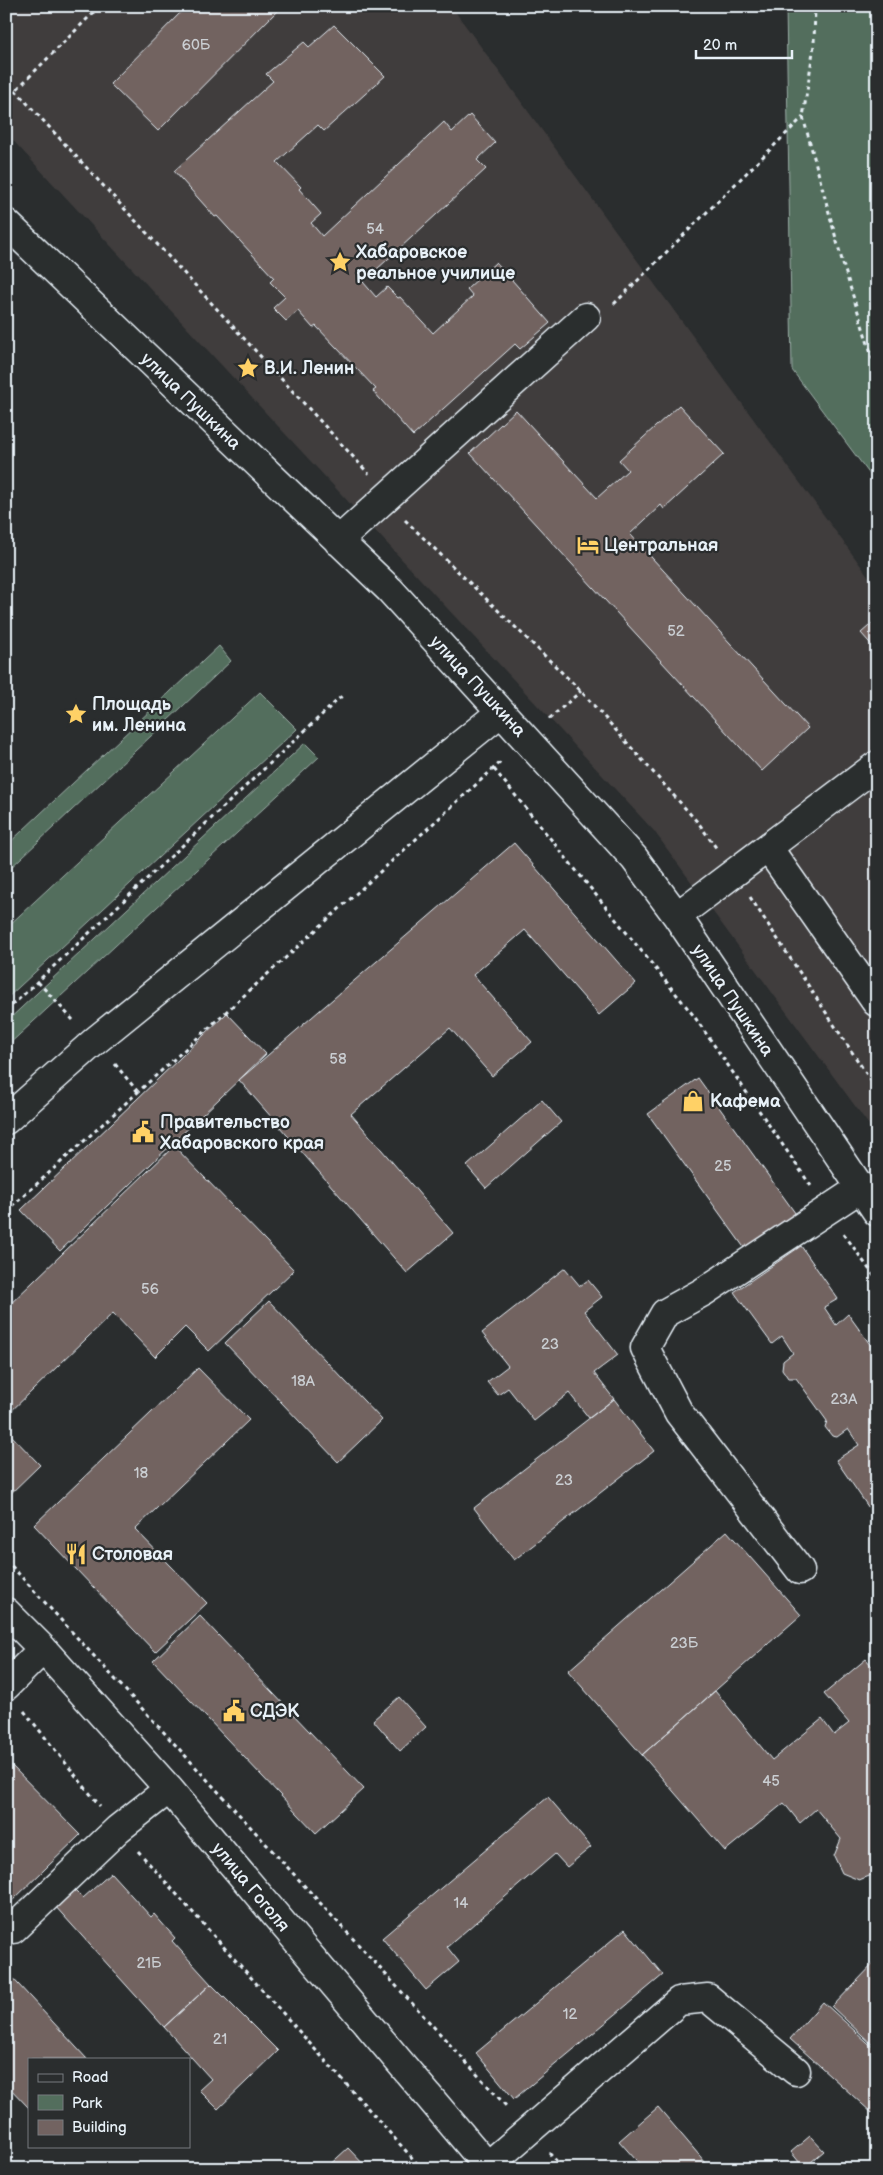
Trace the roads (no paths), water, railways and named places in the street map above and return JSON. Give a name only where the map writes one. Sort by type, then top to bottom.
[{"type":"street","name":"улица Пушкина","points":[[6,223],[390,590],[634,858],[677,916],[859,1189],[877,1212]]},
{"type":"street","points":[[338,541],[586,317]]},
{"type":"street","points":[[6,1120],[95,1041],[501,712]]},
{"type":"street","points":[[677,916],[877,765]]},
{"type":"street","points":[[769,848],[876,1002]]},
{"type":"street","points":[[800,1570],[679,1413],[646,1348],[665,1313],[703,1292],[859,1189]]},
{"type":"street","name":"улица Гоголя","points":[[6,1612],[43,1649],[169,1789],[487,2168]]},
{"type":"street","points":[[12,1696],[43,1649]]},
{"type":"street","points":[[6,1922],[13,1929],[118,1829],[169,1789]]},
{"type":"street","points":[[487,2168],[528,2130],[679,2002],[708,1998],[796,2071]]},
{"type":"place","name":"Хабаровское реальное училище","points":[[340,262]]},
{"type":"place","name":"В.И. Ленин","points":[[248,368]]},
{"type":"place","name":"Центральная","points":[[588,545]]},
{"type":"place","name":"Площадь им. Ленина","points":[[76,714]]},
{"type":"place","name":"Кафема","points":[[693,1101]]},
{"type":"place","name":"Правительство Хабаровского края","points":[[143,1132]]},
{"type":"place","name":"Столовая","points":[[76,1554]]},
{"type":"place","name":"СДЭК","points":[[234,1711]]}]
